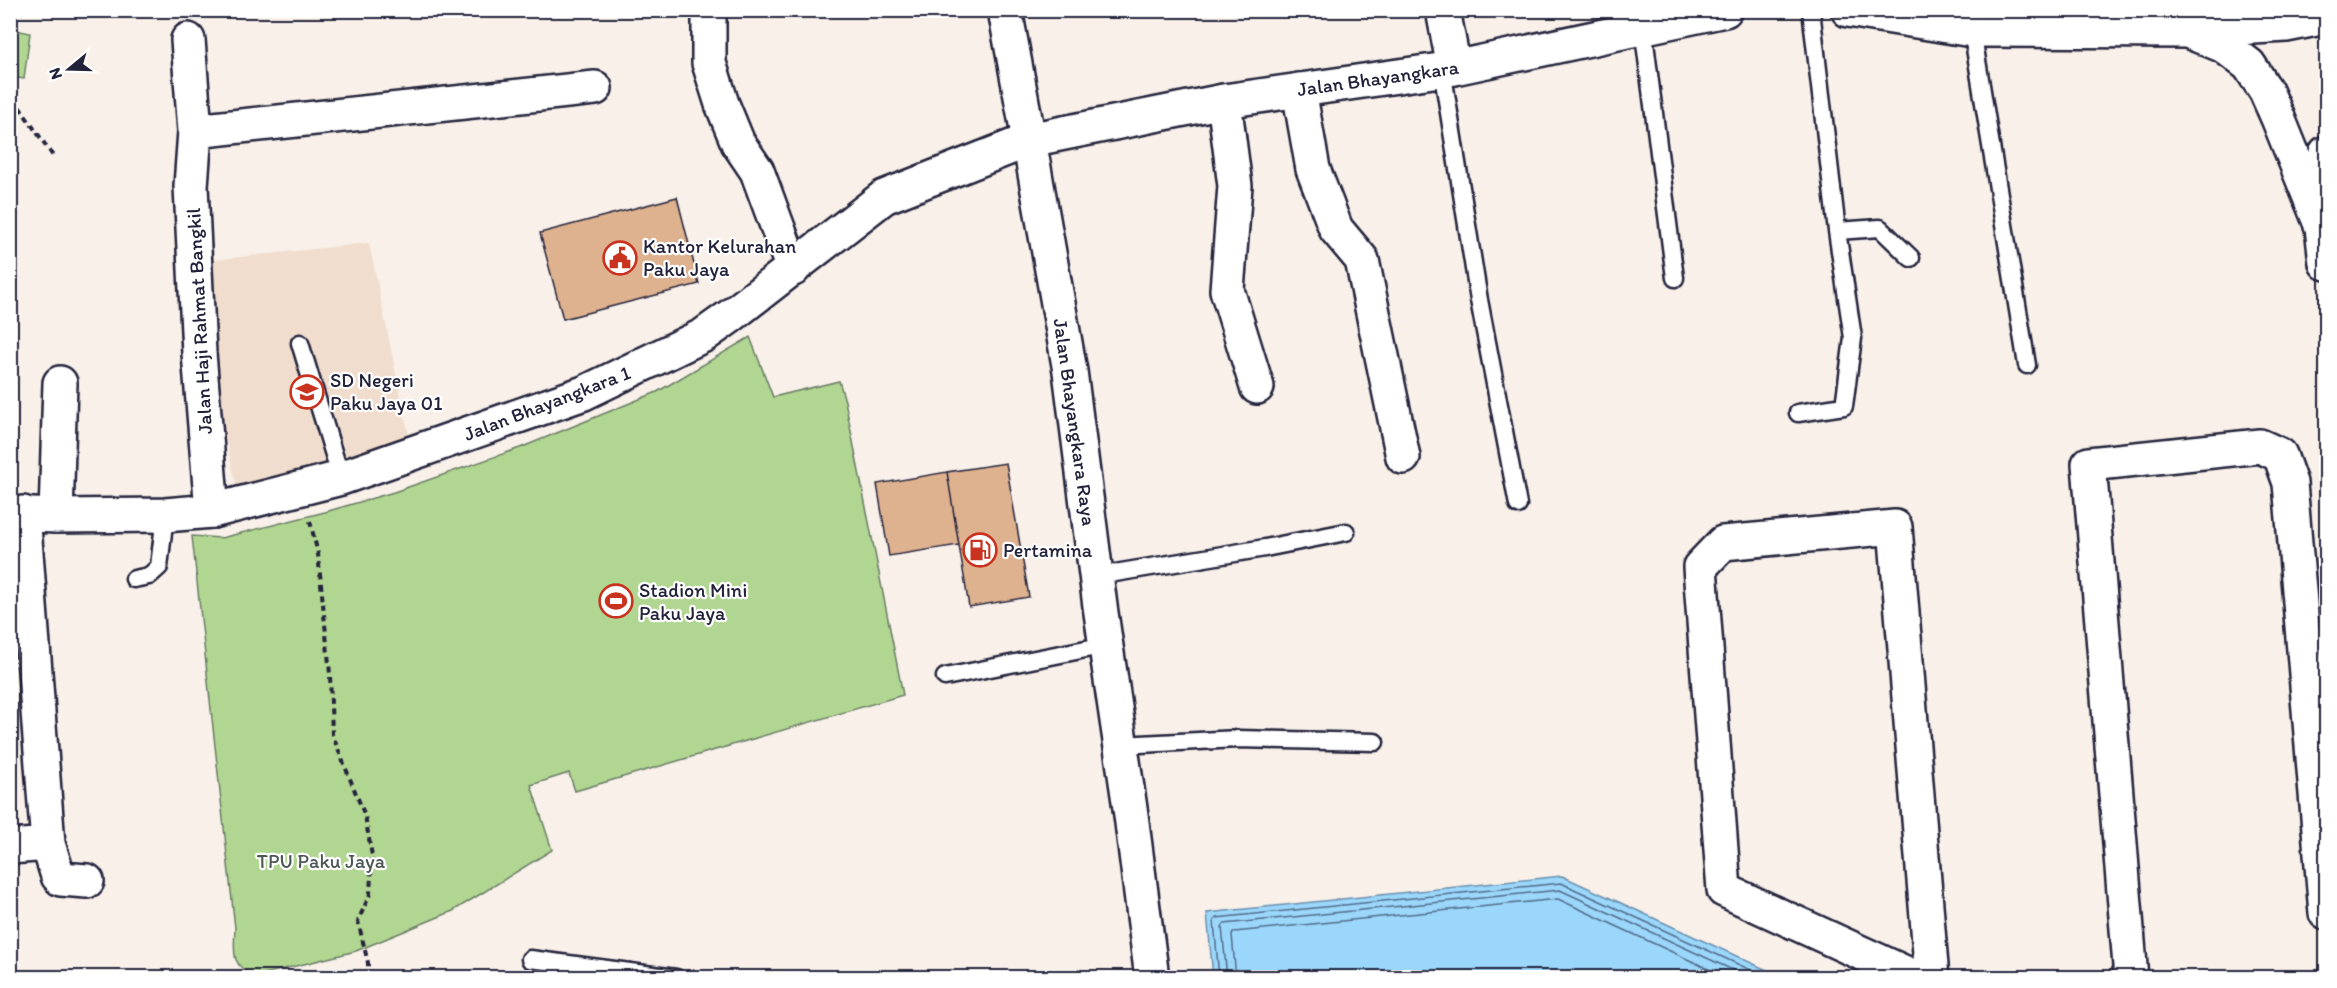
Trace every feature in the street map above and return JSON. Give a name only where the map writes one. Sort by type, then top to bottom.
[{"type":"street","points":[[709,10],[709,63],[722,104],[738,143],[757,171],[793,269]]},
{"type":"street","name":"Jalan Bhayangkara Raya","points":[[1005,10],[1070,371],[1152,978]]},
{"type":"street","points":[[1443,10],[1448,68]]},
{"type":"street","name":"Jalan Bhayangkara","points":[[1029,140],[1224,101],[1448,68],[1725,10]]},
{"type":"street","points":[[1848,10],[1884,13],[1972,30],[2189,31],[2286,25],[2326,17]]},
{"type":"street","points":[[2189,31],[2224,46],[2249,65],[2266,91],[2322,227]]},
{"type":"street","name":"Jalan Haji Rahmat Bangkil","points":[[188,40],[195,131],[191,186],[199,353],[212,511]]},
{"type":"street","points":[[195,131],[595,88]]},
{"type":"street","points":[[1299,90],[1313,169],[1336,229],[1362,260],[1403,457]]},
{"type":"street","points":[[1224,101],[1235,186],[1227,290],[1257,387]]},
{"type":"street","name":"Jalan Bhayangkara 1","points":[[17,514],[165,515],[212,511],[341,478],[591,390],[704,335],[884,197],[1029,140]]},
{"type":"street","points":[[2326,153],[2322,227],[2326,263]]},
{"type":"street","points":[[56,516],[60,383]]},
{"type":"street","points":[[2131,978],[2089,464],[2260,446],[2280,454],[2290,483],[2326,913]]},
{"type":"street","points":[[17,514],[48,844],[61,879],[87,881]]},
{"type":"street","points":[[1916,978],[1724,890],[1700,567],[1723,543],[1895,527],[1932,978]]},
{"type":"street","points":[[10,847],[48,844]]},
{"type":"lane","points":[[1798,412],[1844,406],[1852,338],[1811,10]]},
{"type":"lane","points":[[1642,27],[1675,278]]},
{"type":"lane","points":[[1972,30],[2027,365]]},
{"type":"lane","points":[[1448,68],[1479,300],[1518,505]]},
{"type":"lane","points":[[1837,231],[1880,228],[1911,258]]},
{"type":"lane","points":[[300,343],[341,478]]},
{"type":"lane","points":[[134,579],[149,576],[159,567],[165,515]]},
{"type":"lane","points":[[1096,576],[1265,549],[1346,532]]},
{"type":"lane","points":[[945,677],[1106,645]]},
{"type":"lane","points":[[1120,745],[1238,739],[1375,742]]},
{"type":"lane","points":[[530,959],[676,978]]},
{"type":"path","points":[[10,104],[18,105],[53,156]]},
{"type":"path","points":[[303,488],[318,554],[330,675],[332,734],[364,816],[372,856],[370,894],[358,921],[368,963],[368,978]]},
{"type":"shaded area","name":"SD Negeri Paku Jaya 01","points":[[369,243],[410,441],[237,489],[205,344],[204,261]]},
{"type":"green space","points":[[11,29],[30,33],[24,79],[11,77]]},
{"type":"green space","name":"Stadion Mini Paku Jaya","points":[[750,337],[773,397],[839,381],[845,401],[903,695],[575,791],[569,773],[531,785],[552,850],[453,911],[356,951],[256,976],[242,968],[235,958],[234,951],[235,928],[192,536],[221,538],[325,512],[394,492],[520,448],[657,392]]},
{"type":"water","points":[[1562,876],[1782,977],[1213,977],[1207,913]]},
{"type":"building","name":"Kantor Kelurahan Paku Jaya","points":[[677,197],[699,284],[563,319],[540,233]]},
{"type":"building","points":[[1006,463],[1029,597],[969,607],[947,472]]},
{"type":"building","points":[[947,472],[959,545],[889,556],[877,484]]},
{"type":"place","name":"Kantor Kelurahan Paku Jaya","points":[[620,258]]},
{"type":"place","name":"SD Negeri Paku Jaya 01","points":[[307,392]]},
{"type":"place","name":"Pertamina","points":[[980,550]]},
{"type":"place","name":"Stadion Mini Paku Jaya","points":[[616,601]]},
{"type":"park label","name":"TPU Paku Jaya","points":[[321,861]]}]
